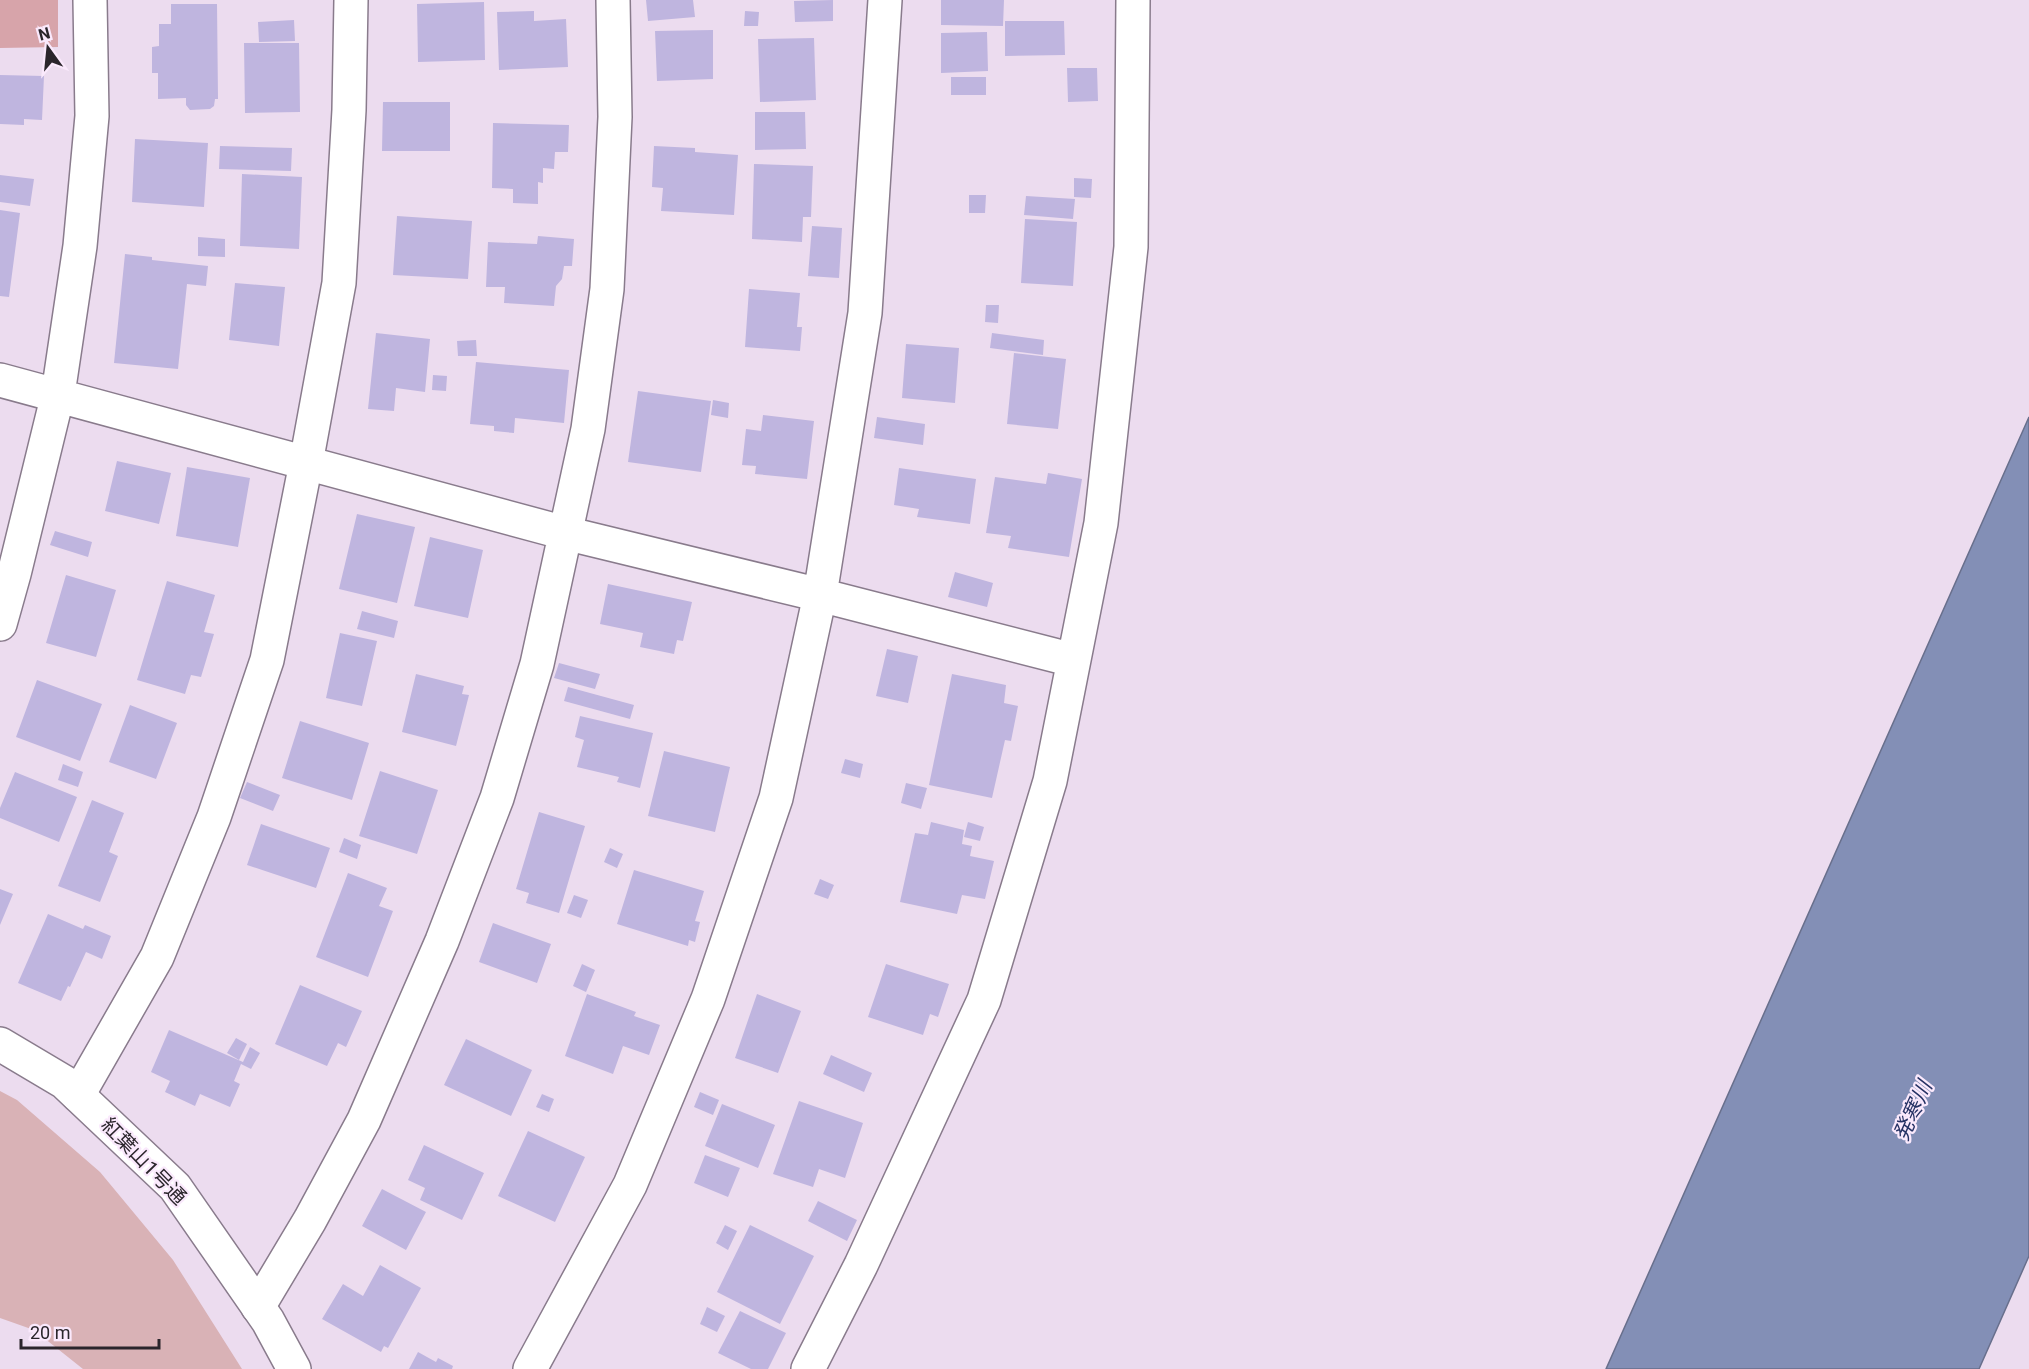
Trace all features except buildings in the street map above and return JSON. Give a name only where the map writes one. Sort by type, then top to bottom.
[{"type":"street","points":[[0,624],[58,394],[80,246],[92,116],[90,0]]},
{"type":"street","points":[[78,1095],[157,957],[214,817],[267,660],[339,282],[349,110],[351,0]]},
{"type":"street","points":[[258,1306],[310,1220],[364,1120],[442,941],[501,787],[537,664],[588,429],[607,289],[615,117],[613,0]]},
{"type":"street","points":[[530,1369],[630,1185],[708,999],[776,798],[820,595],[865,314],[885,0]]},
{"type":"street","points":[[808,1369],[861,1265],[984,1000],[1050,782],[1101,523],[1131,247],[1133,0]]},
{"type":"street","points":[[0,380],[565,533],[1073,660]]},
{"type":"street","name":"紅葉山1号通","points":[[0,1044],[64,1082],[175,1187],[258,1306],[294,1369]]},
{"type":"shaded area","points":[[0,0],[58,0],[58,47],[0,48]]},
{"type":"shaded area","points":[[0,1091],[17,1100],[100,1172],[173,1260],[242,1369],[83,1369],[34,1330],[0,1318]]},
{"type":"water","name":"発寒川","points":[[2029,417],[2029,1256],[1979,1369],[1606,1369]]}]
